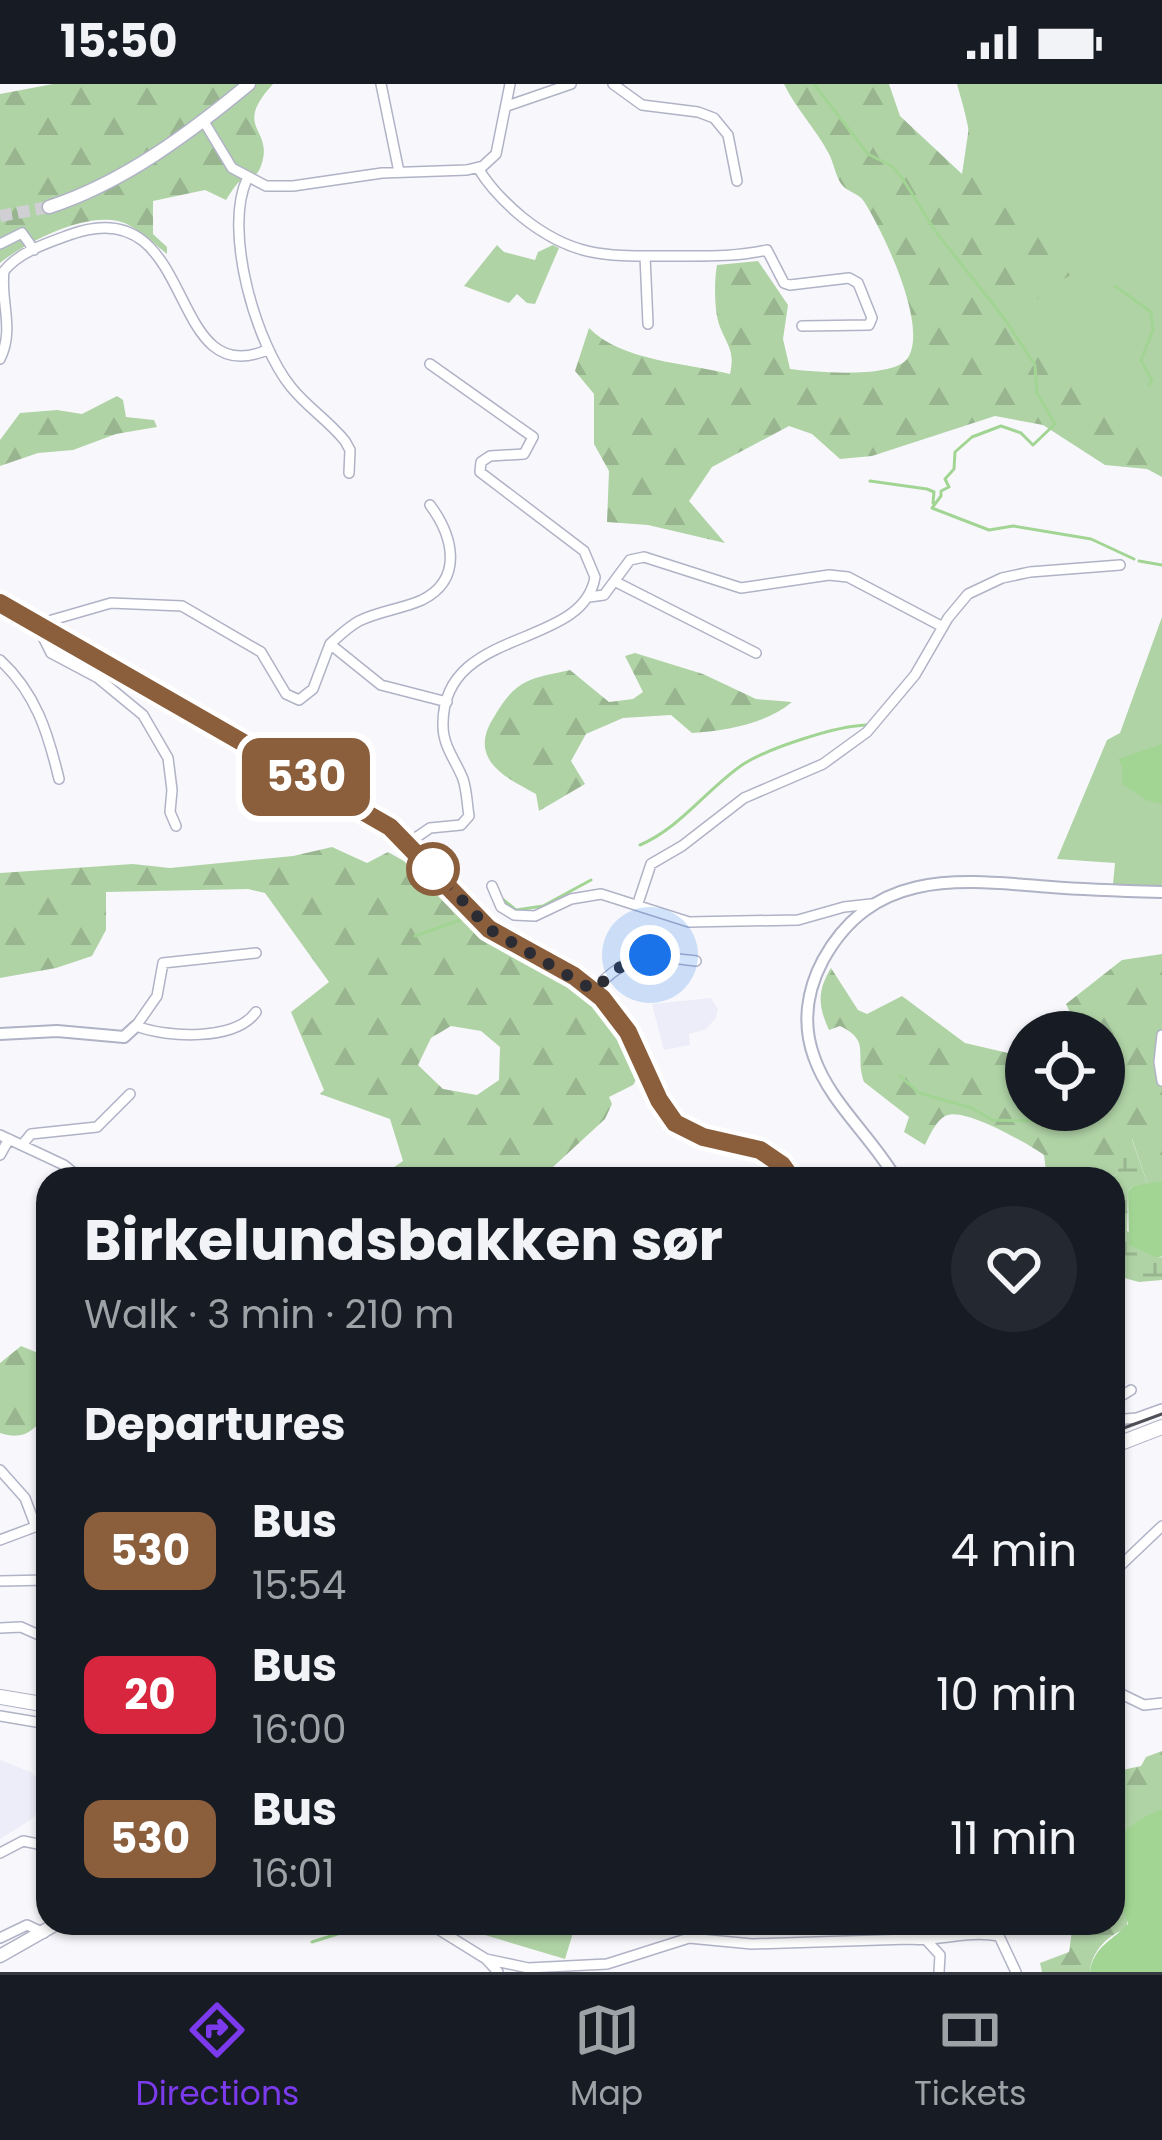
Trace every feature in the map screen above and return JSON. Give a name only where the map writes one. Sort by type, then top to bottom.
[{"type":"main road","points":[[50,207],[119,176],[249,84]]},
{"type":"main road","points":[[0,604],[362,808],[408,843],[489,929],[593,990],[628,1032],[659,1100],[675,1123],[703,1137],[760,1150],[783,1167]]},
{"type":"main road","points":[[1125,1441],[1162,1427]]},
{"type":"main road","points":[[0,1697],[36,1703]]},
{"type":"main road","points":[[0,1956],[40,1935]]},
{"type":"street","points":[[381,84],[399,172]]},
{"type":"street","points":[[202,120],[232,168],[247,179],[282,187],[399,172],[478,168],[496,154],[510,84]]},
{"type":"street","points":[[507,106],[571,84]]},
{"type":"street","points":[[613,84],[642,105],[714,118],[728,135],[736,181]]},
{"type":"street","points":[[478,168],[493,191],[552,240],[591,254],[730,257],[767,250],[784,283],[849,278],[858,283],[872,317],[869,326],[802,326]]},
{"type":"street","points":[[247,179],[238,227],[267,350],[289,386],[345,441],[350,450],[349,473]]},
{"type":"street","points":[[0,359],[7,332],[1,278],[10,264],[98,226],[129,232],[160,259],[214,350],[236,358],[267,350]]},
{"type":"street","points":[[0,244],[22,233],[34,250]]},
{"type":"street","points":[[646,256],[648,324]]},
{"type":"street","points":[[430,364],[533,437],[524,454],[490,456],[481,462],[480,472],[584,550],[595,569],[589,597]]},
{"type":"street","points":[[176,826],[170,812],[168,758],[142,715],[98,678],[51,653],[44,643],[45,632],[56,618],[98,605],[182,606],[261,652],[286,694],[299,700],[313,689],[330,644],[356,623],[428,596],[447,577],[452,551],[430,505]]},
{"type":"street","points":[[408,843],[430,828],[461,825],[469,817],[465,786],[442,730],[447,702],[471,664],[558,621],[589,597],[604,595],[630,560],[644,557],[741,587],[838,575],[860,581],[943,627]]},
{"type":"street","points":[[638,903],[651,864],[744,798],[823,764],[867,731],[915,675],[968,594],[1002,578],[1066,567],[1120,565]]},
{"type":"street","points":[[616,582],[756,653]]},
{"type":"street","points":[[330,644],[381,685],[447,702]]},
{"type":"street","points":[[0,660],[32,698],[49,736],[59,779]]},
{"type":"street","points":[[887,1167],[822,1075],[808,1030],[809,993],[822,962],[844,930],[872,904],[900,890],[955,881],[1162,892]]},
{"type":"street","points":[[492,886],[501,907],[518,916],[541,914],[590,894],[638,903],[689,922],[798,920],[872,904]]},
{"type":"street","points":[[0,1034],[57,1031],[124,1037],[157,996],[164,963],[256,953]]},
{"type":"street","points":[[593,990],[636,957],[696,961]]},
{"type":"street","points":[[136,1026],[157,1033],[215,1032],[249,1021],[256,1012]]},
{"type":"street","points":[[1162,1035],[1162,1081]]},
{"type":"street","points":[[22,1145],[31,1134],[97,1127],[130,1094]]},
{"type":"street","points":[[0,1155],[5,1137],[66,1167]]},
{"type":"street","points":[[1125,1394],[1131,1390]]},
{"type":"street","points":[[1125,1419],[1162,1409]]},
{"type":"street","points":[[0,1470],[26,1498],[36,1527],[0,1540]]},
{"type":"street","points":[[1125,1561],[1162,1526]]},
{"type":"street","points":[[0,1581],[36,1580]]},
{"type":"street","points":[[0,1628],[21,1627],[36,1634]]},
{"type":"street","points":[[1125,1696],[1144,1705],[1162,1703]]},
{"type":"street","points":[[0,1716],[36,1722]]},
{"type":"street","points":[[0,1852],[23,1841],[36,1844]]},
{"type":"street","points":[[0,1938],[27,1924],[36,1929]]},
{"type":"street","points":[[448,1935],[487,1959],[498,1972]]},
{"type":"street","points":[[487,1959],[528,1968],[607,1964],[689,1938],[752,1944],[928,1942],[951,1935]]},
{"type":"street","points":[[985,1935],[999,1936],[1016,1972]]},
{"type":"street","points":[[928,1942],[940,1954],[939,1972]]},
{"type":"shaded area","points":[[1162,744],[1162,804],[1122,784],[1118,759]]},
{"type":"shaded area","points":[[711,998],[718,1009],[716,1018],[706,1029],[689,1034],[690,1045],[664,1050],[652,1004]]},
{"type":"shaded area","points":[[1162,1181],[1162,1256],[1158,1258],[1129,1245],[1128,1191]]},
{"type":"shaded area","points":[[0,1760],[36,1777],[36,1813],[0,1839]]},
{"type":"shaded area","points":[[1162,1809],[1162,1972],[1090,1972],[1100,1949],[1116,1935],[1125,1935],[1125,1832]]},
{"type":"green space","points":[[53,84],[273,84],[255,111],[263,143],[261,166],[238,183],[226,200],[205,190],[153,201],[153,234],[167,247],[167,254],[131,226],[104,220],[56,231],[0,263],[0,94]]},
{"type":"green space","points":[[784,84],[889,84],[900,116],[962,174],[969,127],[957,84],[1162,84],[1162,477],[1147,469],[1105,465],[1043,425],[995,416],[872,456],[840,459],[812,434],[789,426],[712,467],[689,501],[725,543],[648,525],[607,522],[609,471],[594,444],[594,394],[575,371],[589,328],[636,354],[730,374],[731,354],[717,313],[717,265],[758,261],[788,305],[783,339],[790,369],[885,369],[907,359],[913,345],[909,304],[882,235],[865,203],[841,184],[824,145]]},
{"type":"green space","points":[[959,84],[1162,84],[1162,450],[1080,397],[1019,312],[1070,275],[972,146]]},
{"type":"green space","points":[[497,245],[504,252],[535,260],[538,252],[553,245],[559,248],[535,304],[517,294],[509,303],[464,286]]},
{"type":"green space","points":[[117,396],[123,400],[126,417],[154,420],[157,427],[0,466],[0,440],[20,413],[82,414]]},
{"type":"green space","points":[[1162,617],[1162,887],[1113,884],[1115,863],[1057,859],[1107,740],[1120,733]]},
{"type":"green space","points":[[635,653],[703,674],[756,699],[792,702],[758,721],[705,732],[692,733],[671,715],[623,718],[586,734],[571,761],[585,784],[539,811],[536,794],[507,777],[489,759],[485,743],[492,721],[509,695],[525,683],[570,670],[609,702],[633,699],[643,692],[625,656]]},
{"type":"green space","points":[[332,847],[367,863],[388,852],[427,874],[477,933],[585,992],[619,1031],[638,1077],[633,1085],[609,1097],[612,1104],[605,1119],[553,1167],[394,1167],[403,1161],[390,1119],[320,1094],[324,1090],[291,1012],[329,982],[265,893],[248,889],[106,892],[106,930],[92,956],[0,978],[0,873],[133,864],[170,868],[293,856]],"holes":[[[451,1026],[481,1031],[500,1047],[499,1080],[477,1095],[443,1089],[418,1065],[431,1038]]]},
{"type":"green space","points":[[1162,954],[1162,1181],[1148,1185],[1132,1139],[1120,1167],[1046,1167],[1044,1155],[997,1128],[948,1115],[934,1127],[925,1145],[904,1132],[909,1117],[864,1082],[859,1043],[840,1026],[829,1030],[821,991],[831,968],[858,1010],[867,1014],[902,996],[965,1043],[1005,1052],[1005,1131],[1125,1131],[1125,1011],[1069,1011],[1066,1004],[1122,960]]},
{"type":"green space","points":[[1131,1137],[1148,1185],[1128,1191],[1127,1231],[1162,1257],[1162,1280],[1125,1278],[1125,1167],[1119,1167]]},
{"type":"green space","points":[[21,1346],[36,1352],[36,1426],[27,1433],[0,1433],[0,1363]]},
{"type":"green space","points":[[1162,1751],[1162,1809],[1125,1834],[1125,1769],[1141,1766],[1146,1757]]},
{"type":"green space","points":[[485,1935],[572,1935],[565,1959]]},
{"type":"green space","points":[[1071,1935],[1113,1935],[1102,1945],[1090,1972],[1042,1972],[1040,1963],[1069,1952]]},
{"type":"waterway","points":[[814,84],[868,154],[892,166],[902,178],[936,232],[1004,318],[1035,365],[1037,393],[1055,424],[1033,445],[1021,433],[1001,426],[972,437],[955,452],[954,469],[945,479],[949,487],[941,491],[932,508],[989,530],[1013,526],[1091,539],[1134,559]]},
{"type":"waterway","points":[[1115,286],[1151,312],[1153,330],[1141,360],[1152,381],[1149,385]]},
{"type":"waterway","points":[[870,481],[927,489],[934,492],[933,503]]},
{"type":"waterway","points":[[1139,561],[1162,565]]},
{"type":"waterway","points":[[640,845],[668,829],[754,758],[820,734],[866,725]]},
{"type":"waterway","points":[[500,897],[516,910],[543,906],[591,880]]},
{"type":"waterway","points":[[415,936],[466,918]]},
{"type":"waterway","points":[[900,1076],[919,1093],[972,1108],[992,1120],[1005,1120]]},
{"type":"waterway","points":[[312,1942],[334,1935]]},
{"type":"tunnel","points":[[0,216],[49,207]]},
{"type":"tram line","points":[[1125,1428],[1162,1414]]},
{"type":"bus line","name":"530","points":[[0,603],[390,827],[489,929],[574,976],[602,998],[628,1032],[659,1100],[675,1123],[703,1137],[760,1150],[783,1167]]},
{"type":"route","points":[[433,869],[489,929],[593,990],[630,959],[650,955]]}]
